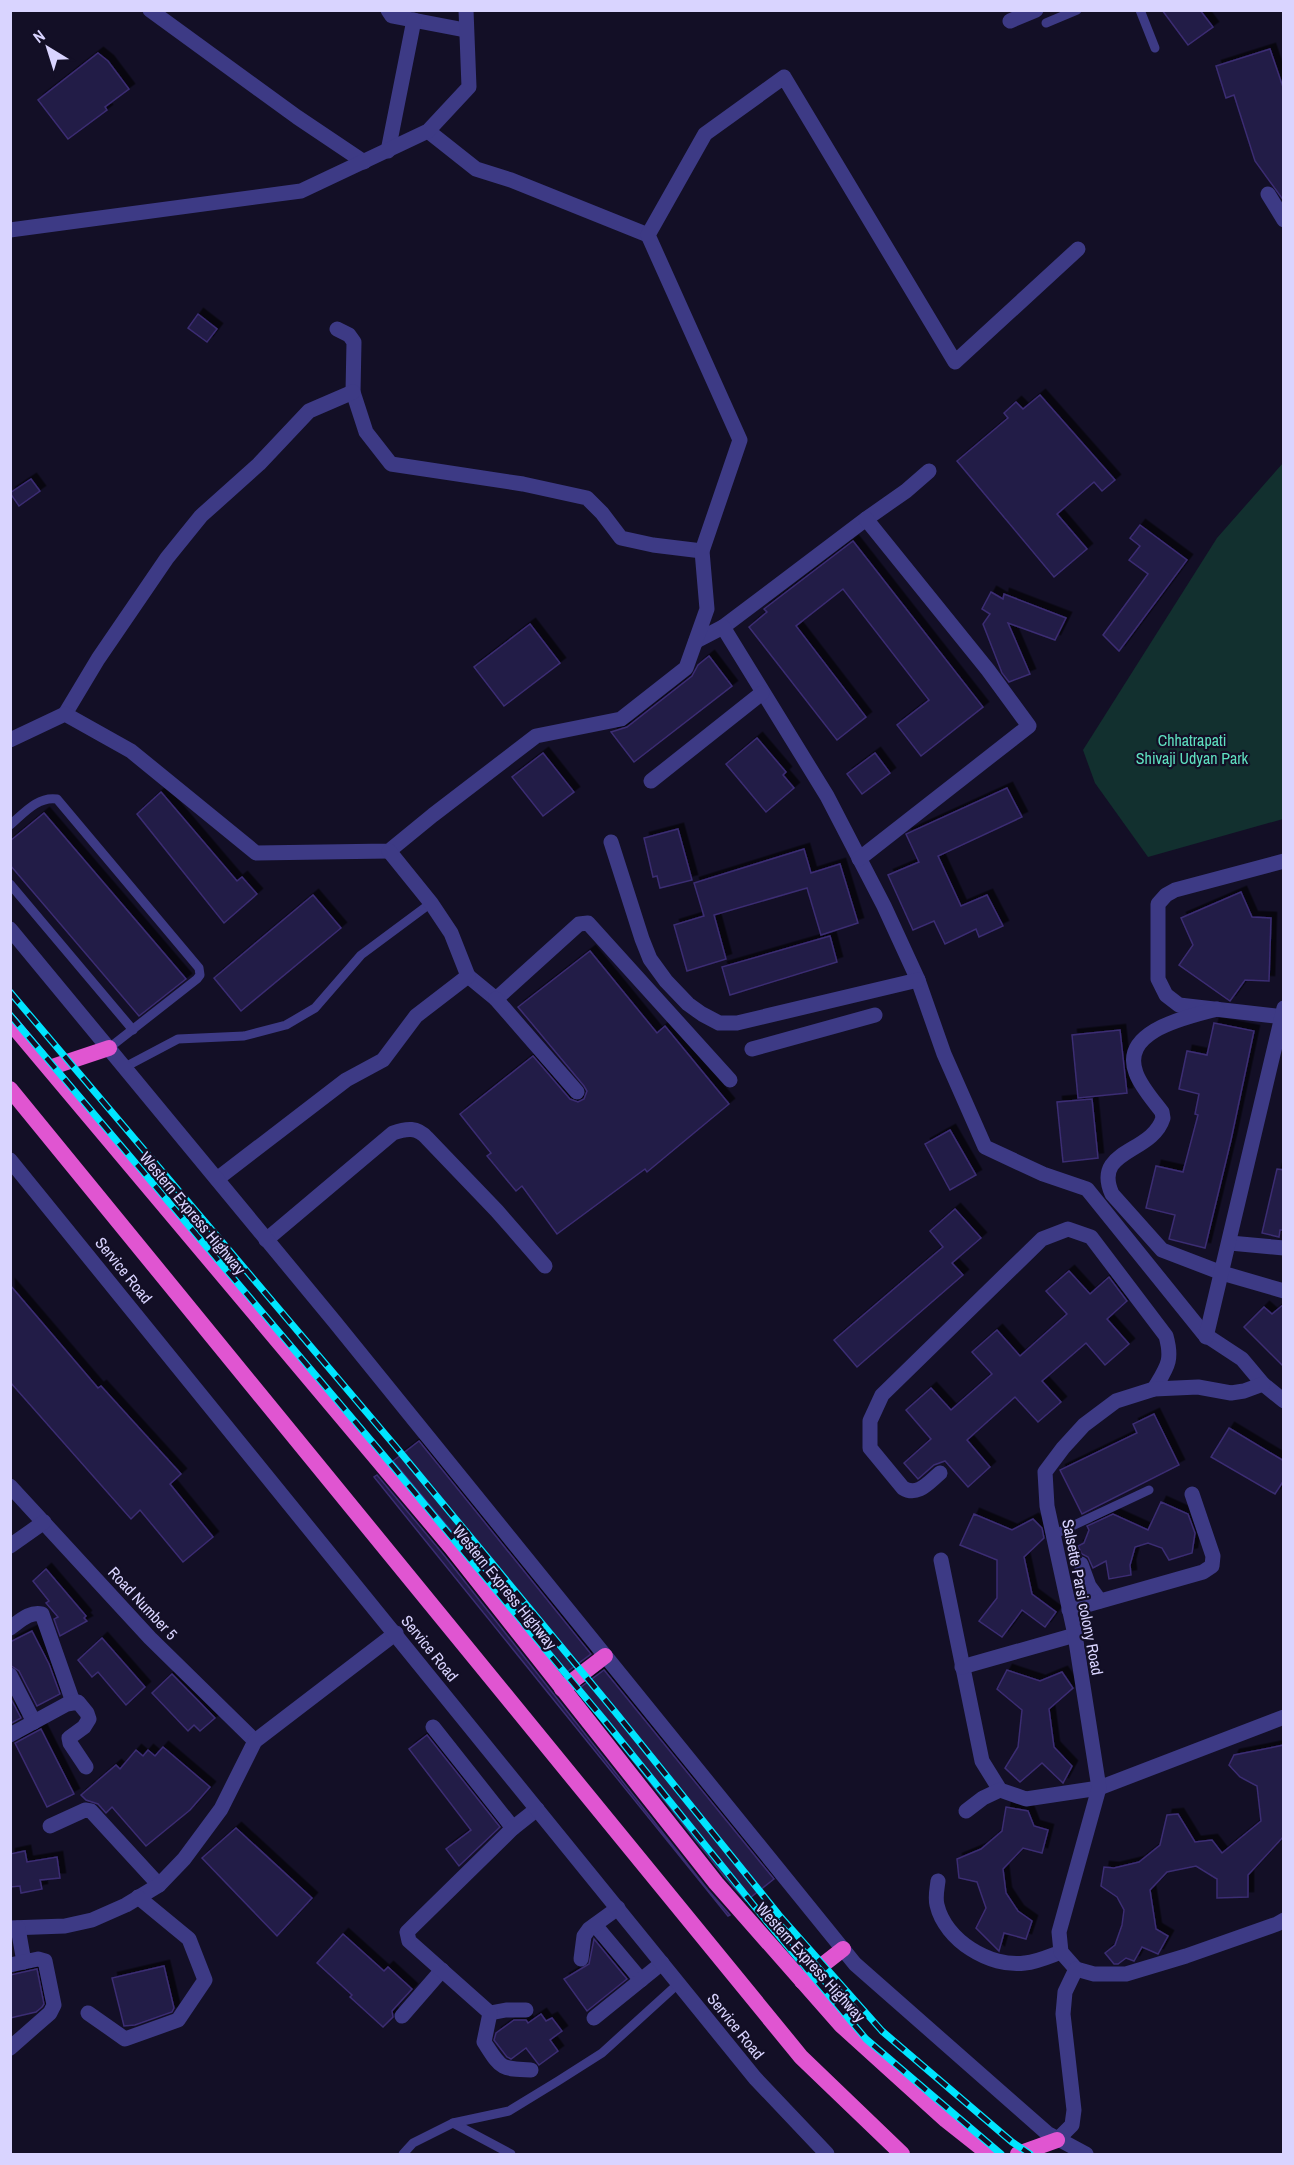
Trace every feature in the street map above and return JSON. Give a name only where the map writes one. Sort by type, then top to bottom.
[{"type":"highway","name":"Western Express Highway","points":[[10,1022],[451,1547],[716,1882],[841,2025],[946,2120],[989,2154]]},
{"type":"highway","points":[[49,1068],[109,1048]]},
{"type":"highway","points":[[10,1089],[801,2057],[902,2154]]},
{"type":"highway","points":[[562,1689],[605,1656]]},
{"type":"highway","points":[[802,1981],[843,1949]]},
{"type":"highway","points":[[1018,2154],[1057,2140]]},
{"type":"street","points":[[150,10],[297,117],[364,162]]},
{"type":"street","points":[[388,10],[392,16],[465,30]]},
{"type":"street","points":[[10,230],[301,191],[388,151],[428,131],[469,87],[466,10]]},
{"type":"street","points":[[1010,21],[1036,10]]},
{"type":"street","points":[[388,151],[414,20]]},
{"type":"street","points":[[648,235],[705,135],[784,77],[955,362],[1078,249]]},
{"type":"street","points":[[65,714],[131,751],[256,853],[389,851],[433,814],[536,736],[621,719],[686,668],[707,609],[702,551],[740,440],[648,235],[511,180],[476,169],[428,131]]},
{"type":"street","points":[[1269,195],[1284,220]]},
{"type":"street","points":[[337,329],[349,335],[354,342],[352,392],[366,432],[391,464],[523,484],[587,498],[621,538],[653,545],[702,551]]},
{"type":"street","points":[[10,740],[65,714],[98,659],[167,558],[201,516],[259,464],[309,411],[352,392]]},
{"type":"street","points":[[696,640],[723,627],[906,491],[929,471]]},
{"type":"street","points":[[859,859],[1029,726],[988,670],[866,519]]},
{"type":"street","points":[[723,627],[794,741],[859,859],[918,980],[944,1054],[985,1147],[1043,1174],[1087,1189],[1206,1336],[1242,1359],[1263,1384],[1284,1401]]},
{"type":"street","points":[[651,781],[762,693]]},
{"type":"street","points":[[611,842],[650,958],[666,981],[688,1004],[719,1023],[737,1023],[918,980]]},
{"type":"street","points":[[389,851],[431,903],[451,933],[468,976],[496,999],[577,1092]]},
{"type":"street","points":[[1206,1336],[1282,1019],[1179,1005],[1166,996],[1158,979],[1158,904],[1166,895],[1175,890],[1284,861]]},
{"type":"street","points":[[496,999],[579,924],[588,923],[730,1080]]},
{"type":"street","points":[[10,929],[217,1179],[855,1964],[972,2069],[1057,2140],[1086,2154]]},
{"type":"street","points":[[217,1179],[346,1080],[383,1060],[416,1016],[468,976]]},
{"type":"street","points":[[804,1007],[811,1032]]},
{"type":"street","points":[[1217,1009],[1154,1030],[1143,1038],[1137,1047],[1133,1058],[1136,1074],[1162,1112],[1163,1118],[1153,1136],[1120,1156],[1112,1164],[1107,1178],[1112,1194],[1162,1250],[1222,1273],[1284,1291]]},
{"type":"street","points":[[752,1049],[875,1014]]},
{"type":"street","points":[[266,1240],[393,1133],[413,1129],[422,1132],[497,1211],[545,1266]]},
{"type":"street","name":"Service Road","points":[[10,1160],[755,2078],[827,2154]]},
{"type":"street","points":[[940,1473],[918,1491],[909,1492],[903,1488],[870,1448],[870,1421],[882,1395],[1042,1239],[1068,1229],[1091,1237],[1166,1336],[1171,1353],[1166,1369],[1154,1389]]},
{"type":"street","points":[[1230,1243],[1284,1248]]},
{"type":"street","name":"Salsette Parsi colony Road","points":[[1061,1952],[1059,1932],[1099,1788],[1075,1635],[1047,1506],[1046,1472],[1063,1448],[1084,1425],[1116,1401],[1154,1389],[1197,1387],[1231,1393],[1263,1384]]},
{"type":"street","name":"Road Number 5","points":[[10,1486],[150,1638],[255,1741]]},
{"type":"street","points":[[1069,1610],[1203,1572],[1212,1566],[1213,1556],[1192,1494]]},
{"type":"street","points":[[10,1546],[44,1522]]},
{"type":"street","points":[[941,1560],[982,1761],[1000,1790],[1026,1799],[1099,1788],[1284,1718]]},
{"type":"street","points":[[1081,1564],[1089,1586],[1100,1601]]},
{"type":"street","points":[[10,1628],[36,1612],[42,1614],[72,1702]]},
{"type":"street","points":[[10,2048],[50,2013],[54,2004],[46,1963],[42,1959],[17,1963],[14,1928],[65,1926],[92,1920],[159,1885],[184,1859],[221,1809],[255,1741],[396,1633]]},
{"type":"street","points":[[962,1667],[1075,1635]]},
{"type":"street","points":[[10,1675],[34,1722]]},
{"type":"street","points":[[10,1735],[72,1702],[78,1702],[83,1706],[89,1719],[84,1727],[69,1738],[86,1767]]},
{"type":"street","points":[[433,1727],[513,1828]]},
{"type":"street","points":[[966,1811],[983,1797],[1000,1790]]},
{"type":"street","points":[[490,2013],[410,1941],[407,1932],[513,1828],[537,1809]]},
{"type":"street","points":[[50,1826],[85,1810],[91,1811],[159,1885]]},
{"type":"street","points":[[938,1881],[936,1898],[940,1913],[952,1932],[976,1953],[1007,1963],[1026,1964],[1061,1952],[1076,1969],[1094,1974],[1125,1974],[1186,1956],[1284,1920]]},
{"type":"street","points":[[88,2013],[125,2039],[178,2020],[206,1980],[189,1939],[138,1897]]},
{"type":"street","points":[[581,1959],[584,1936],[618,1908]]},
{"type":"street","points":[[595,1925],[641,1980]]},
{"type":"street","points":[[594,2018],[662,1963]]},
{"type":"street","points":[[1057,2140],[1072,2125],[1074,2110],[1064,2014],[1065,1992],[1076,1969]]},
{"type":"street","points":[[402,2016],[442,1970]]},
{"type":"street","points":[[490,2013],[526,2010]]},
{"type":"street","points":[[490,2013],[484,2042],[500,2065],[507,2069],[531,2070]]},
{"type":"lane","points":[[1046,23],[1077,10]]},
{"type":"lane","points":[[1140,10],[1155,48]]},
{"type":"lane","points":[[10,825],[42,800],[57,799],[199,968],[200,975],[197,979],[109,1048]]},
{"type":"lane","points":[[10,884],[133,1030]]},
{"type":"lane","points":[[125,1067],[178,1039],[244,1036],[286,1025],[315,1008],[361,955],[431,903]]},
{"type":"lane","points":[[1053,1535],[1149,1490]]},
{"type":"lane","points":[[403,2154],[413,2143],[453,2123],[509,2111],[602,2053],[679,1983]]},
{"type":"lane","points":[[453,2123],[511,2154]]},
{"type":"green space","name":"Chhatrapati Shivaji Udyan Park","points":[[1283,463],[1283,819],[1148,857],[1095,783],[1083,750],[1217,538]]},
{"type":"building","points":[[1162,10],[1200,10],[1213,27],[1188,45]]},
{"type":"building","points":[[1270,49],[1284,90],[1284,201],[1255,161],[1234,95],[1226,98],[1216,66]]},
{"type":"building","points":[[98,53],[108,61],[129,89],[105,107],[107,110],[68,139],[38,100]]},
{"type":"building","points":[[198,314],[217,329],[207,342],[188,328]]},
{"type":"building","points":[[1040,395],[1115,480],[1102,491],[1094,482],[1057,514],[1087,549],[1054,577],[957,461],[1008,418],[1004,413],[1016,402],[1023,409]]},
{"type":"building","points":[[31,479],[40,491],[19,506],[10,493]]},
{"type":"building","points":[[1140,525],[1187,560],[1119,651],[1103,635],[1148,574],[1129,560],[1140,546],[1130,538]]},
{"type":"building","points":[[853,541],[983,707],[921,756],[897,725],[929,700],[843,589],[796,626],[866,717],[837,740],[749,627],[767,612],[764,609]]},
{"type":"building","points":[[991,592],[1003,599],[1004,594],[1066,618],[1055,640],[1008,623],[1030,674],[1009,682],[1002,673],[983,624],[990,614],[982,609]]},
{"type":"building","points":[[530,624],[560,663],[504,706],[474,667]]},
{"type":"building","points":[[709,656],[732,686],[634,762],[611,732],[627,727],[692,676],[698,665]]},
{"type":"building","points":[[757,738],[786,772],[783,775],[794,788],[766,812],[726,764]]},
{"type":"building","points":[[543,753],[574,792],[543,816],[512,777]]},
{"type":"building","points":[[875,753],[890,773],[862,794],[847,774]]},
{"type":"building","points":[[1007,788],[1022,817],[938,856],[961,906],[987,895],[1003,926],[979,937],[976,929],[945,944],[934,921],[913,930],[888,875],[919,862],[906,834]]},
{"type":"building","points":[[161,792],[237,881],[242,877],[257,894],[224,923],[137,814]]},
{"type":"building","points":[[44,813],[186,979],[139,1016],[10,865],[10,841]]},
{"type":"building","points":[[678,829],[692,880],[660,888],[657,876],[653,877],[644,838]]},
{"type":"building","points":[[804,849],[811,873],[840,864],[858,923],[821,935],[807,888],[714,915],[726,959],[687,971],[674,925],[704,916],[694,883]]},
{"type":"building","points":[[1241,892],[1252,917],[1271,918],[1269,981],[1245,980],[1230,1001],[1179,965],[1193,945],[1181,918]]},
{"type":"building","points":[[313,895],[341,928],[241,1011],[214,978]]},
{"type":"building","points":[[830,936],[837,962],[730,995],[722,967]]},
{"type":"building","points":[[590,951],[657,1033],[665,1026],[729,1104],[647,1172],[645,1169],[557,1234],[522,1186],[516,1191],[487,1156],[491,1153],[460,1114],[533,1056],[570,1099],[578,1102],[584,1099],[587,1091],[584,1086],[518,1007]]},
{"type":"building","points":[[1214,1023],[1254,1031],[1205,1248],[1169,1239],[1175,1215],[1146,1208],[1156,1166],[1183,1172],[1198,1115],[1195,1114],[1199,1094],[1179,1089],[1187,1051],[1207,1055]]},
{"type":"building","points":[[1120,1030],[1127,1093],[1078,1098],[1072,1035]]},
{"type":"building","points":[[1092,1099],[1098,1158],[1063,1162],[1057,1102]]},
{"type":"building","points":[[950,1130],[976,1175],[950,1190],[925,1144]]},
{"type":"building","points":[[1277,1169],[1284,1170],[1284,1230],[1280,1230],[1279,1237],[1262,1233]]},
{"type":"building","points":[[955,1209],[981,1238],[952,1263],[963,1275],[857,1367],[834,1340],[943,1247],[930,1231]]},
{"type":"building","points":[[1069,1271],[1090,1294],[1109,1277],[1127,1301],[1107,1319],[1129,1344],[1105,1365],[1086,1343],[1042,1381],[1061,1402],[1038,1422],[1015,1397],[967,1440],[990,1467],[968,1487],[945,1461],[934,1465],[918,1479],[904,1463],[931,1439],[906,1410],[931,1388],[951,1410],[992,1374],[972,1352],[997,1330],[1020,1356],[1067,1314],[1046,1291]]},
{"type":"building","points":[[10,1285],[98,1388],[101,1386],[181,1474],[170,1484],[213,1537],[183,1562],[140,1510],[131,1519],[10,1382]]},
{"type":"building","points":[[1284,1304],[1284,1367],[1244,1327],[1264,1307],[1272,1314]]},
{"type":"building","points":[[1154,1414],[1179,1465],[1082,1514],[1060,1470],[1137,1433],[1133,1424]]},
{"type":"building","points":[[1229,1428],[1284,1461],[1284,1480],[1275,1494],[1211,1457]]},
{"type":"building","points":[[419,1441],[591,1654],[564,1674],[459,1540],[393,1461]]},
{"type":"building","points":[[377,1475],[443,1554],[730,1915],[728,1916],[374,1477]]},
{"type":"building","points":[[1161,1502],[1188,1514],[1195,1533],[1192,1553],[1169,1560],[1162,1548],[1148,1543],[1135,1547],[1130,1565],[1131,1575],[1109,1579],[1106,1561],[1093,1568],[1088,1557],[1082,1554],[1078,1546],[1084,1543],[1089,1530],[1087,1526],[1113,1514],[1148,1530]]},
{"type":"building","points":[[974,1514],[1012,1530],[1033,1519],[1042,1528],[1044,1538],[1024,1557],[1032,1594],[1056,1612],[1045,1627],[1022,1610],[1002,1637],[979,1621],[997,1598],[997,1560],[960,1545]]},
{"type":"building","points":[[46,1569],[86,1616],[84,1618],[87,1621],[60,1636],[54,1619],[58,1617],[46,1603],[49,1601],[33,1581]]},
{"type":"building","points":[[32,1631],[49,1664],[60,1694],[37,1706],[19,1671],[10,1665],[10,1642]]},
{"type":"building","points":[[102,1638],[145,1687],[126,1705],[98,1672],[92,1677],[78,1660]]},
{"type":"building","points":[[604,1670],[774,1879],[746,1901],[577,1690]]},
{"type":"building","points":[[1007,1670],[1040,1681],[1062,1672],[1073,1688],[1049,1709],[1054,1747],[1072,1766],[1063,1783],[1042,1763],[1020,1782],[1005,1768],[1018,1747],[1022,1710],[997,1689]]},
{"type":"building","points":[[172,1674],[215,1718],[200,1731],[194,1725],[188,1731],[152,1693]]},
{"type":"building","points":[[10,1697],[21,1718],[10,1724]]},
{"type":"building","points":[[41,1729],[74,1794],[47,1807],[15,1743]]},
{"type":"building","points":[[427,1735],[500,1827],[459,1866],[446,1849],[471,1830],[409,1749]]},
{"type":"building","points":[[1284,1745],[1284,1836],[1248,1875],[1248,1897],[1217,1898],[1217,1879],[1196,1866],[1167,1872],[1150,1890],[1156,1929],[1168,1936],[1158,1954],[1142,1947],[1134,1961],[1126,1958],[1114,1964],[1105,1953],[1115,1945],[1124,1910],[1117,1897],[1101,1886],[1104,1867],[1114,1868],[1139,1862],[1160,1845],[1167,1815],[1178,1814],[1195,1842],[1212,1840],[1222,1853],[1261,1821],[1257,1786],[1240,1777],[1229,1765],[1234,1755]]},
{"type":"building","points":[[163,1747],[210,1787],[190,1810],[146,1846],[112,1807],[106,1813],[98,1804],[86,1800],[81,1795],[116,1765],[120,1769],[136,1750],[143,1756],[148,1750],[155,1756]]},
{"type":"building","points":[[1006,1807],[1028,1811],[1034,1826],[1048,1830],[1042,1853],[1023,1848],[1003,1869],[1006,1893],[1018,1911],[1032,1921],[1026,1939],[1004,1933],[999,1951],[976,1928],[986,1908],[977,1882],[959,1878],[957,1859],[981,1849],[1002,1831]]},
{"type":"building","points":[[236,1828],[312,1898],[277,1936],[202,1858]]},
{"type":"building","points":[[25,1851],[27,1862],[57,1857],[60,1878],[40,1880],[42,1889],[21,1893],[20,1886],[10,1887],[10,1854]]},
{"type":"building","points":[[343,1934],[384,1971],[388,1967],[412,1989],[392,2011],[393,2017],[383,2027],[317,1963]]},
{"type":"building","points":[[594,1939],[627,1979],[587,2011],[564,1979],[589,1964]]},
{"type":"building","points":[[164,1966],[174,2008],[172,2012],[135,2025],[124,2026],[112,1978]]},
{"type":"building","points":[[37,1969],[44,2004],[36,2012],[10,2018],[10,1975]]},
{"type":"building","points":[[541,2014],[546,2021],[552,2018],[562,2031],[550,2040],[558,2051],[539,2065],[526,2048],[511,2059],[507,2057],[494,2040],[496,2033],[514,2020],[526,2020],[528,2023]]},
{"type":"railway","points":[[10,992],[396,1447],[779,1915],[882,2031],[1012,2142],[1030,2154]]},
{"type":"railway","points":[[10,1015],[385,1457],[866,2039],[1001,2154]]}]
